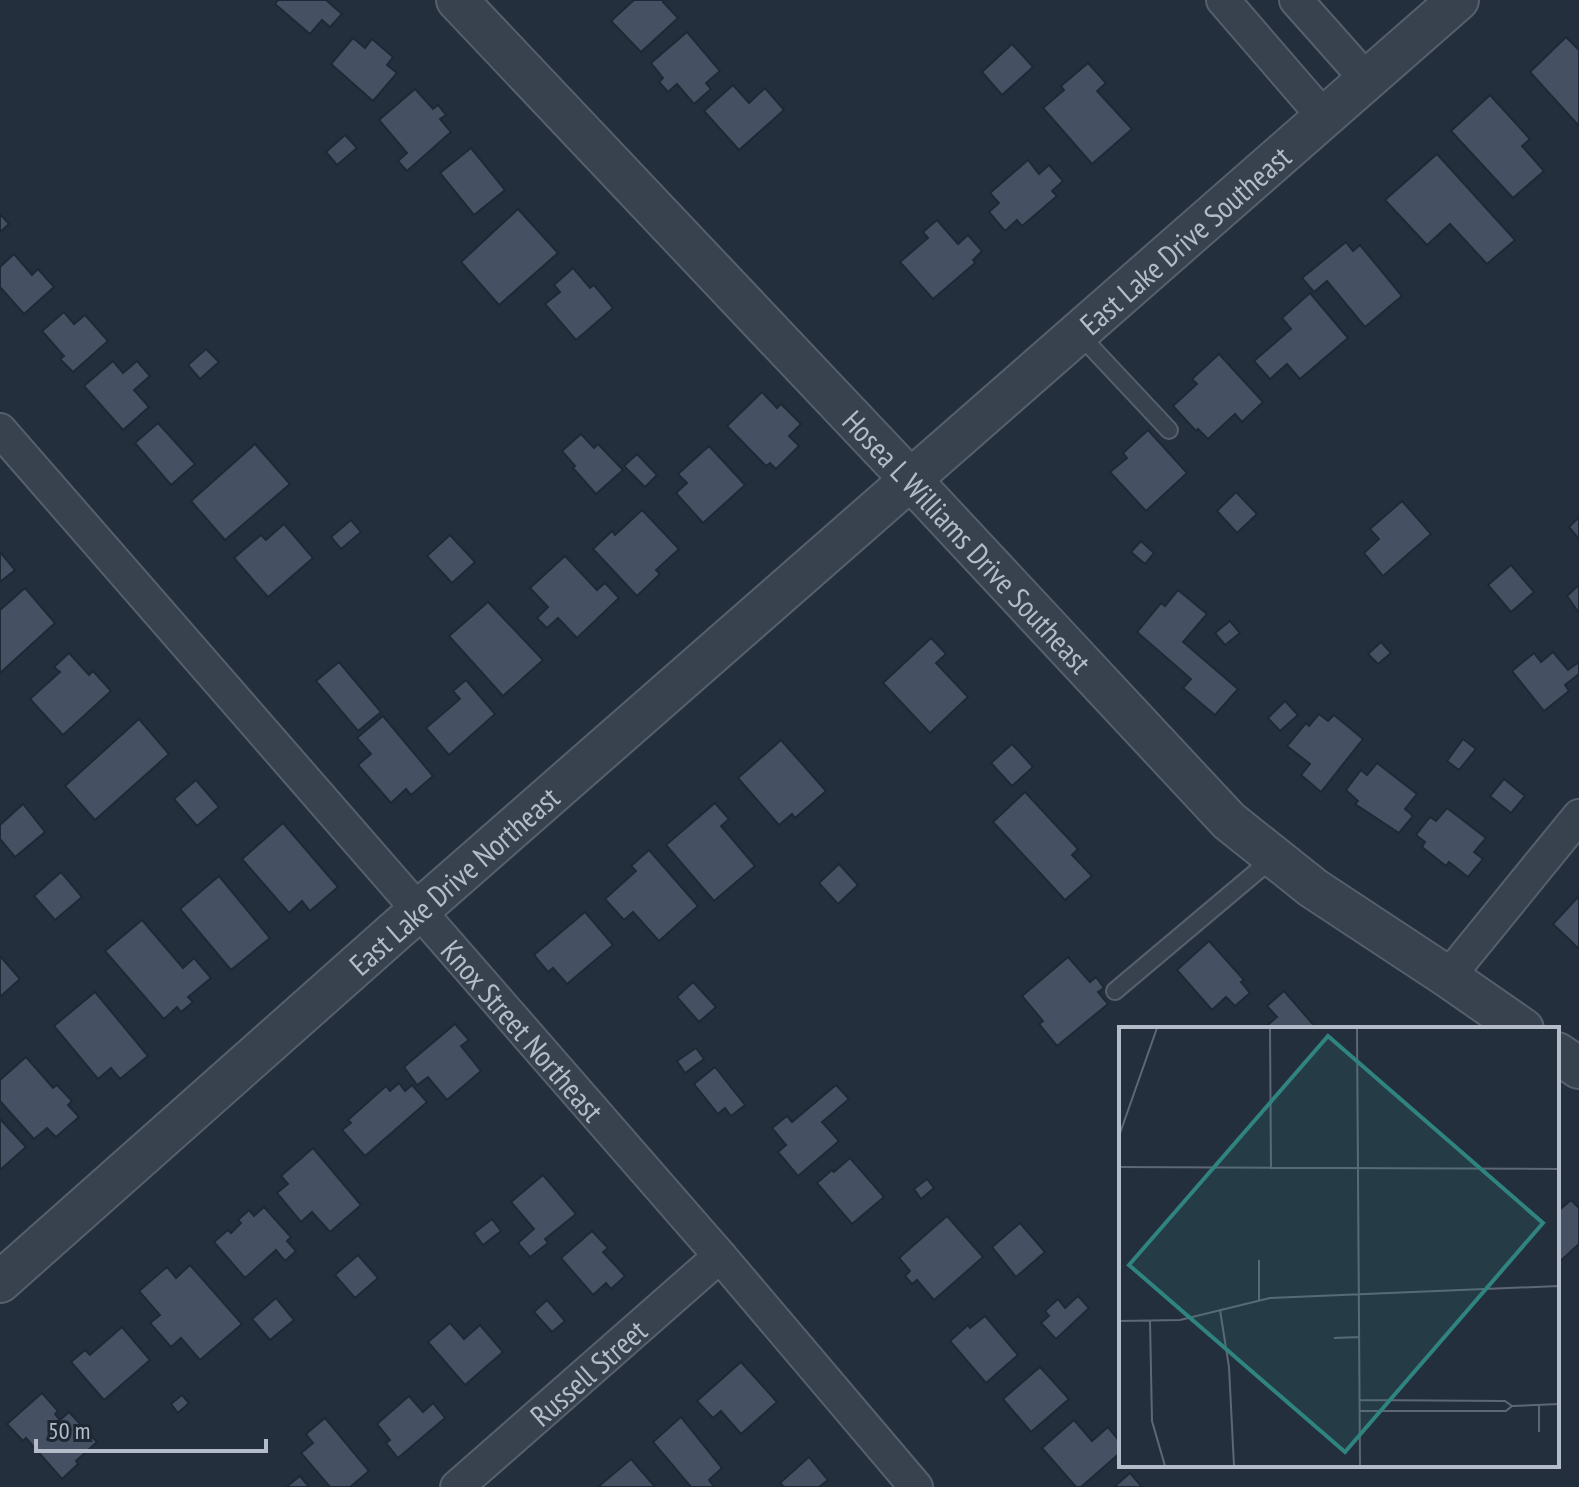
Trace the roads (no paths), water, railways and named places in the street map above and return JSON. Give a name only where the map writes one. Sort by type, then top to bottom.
[{"type":"street","name":"Hosea L Williams Drive Southeast","points":[[457,0],[1229,821],[1313,888],[1520,1027]]},
{"type":"street","points":[[1223,0],[1324,117]]},
{"type":"street","points":[[1296,0],[1367,80]]},
{"type":"street","name":"East Lake Drive Southeast","points":[[910,479],[1458,0]]},
{"type":"street","name":"Knox Street Northeast","points":[[0,430],[720,1256],[916,1487]]},
{"type":"street","name":"East Lake Drive Northeast","points":[[0,1282],[910,479]]},
{"type":"street","points":[[1448,977],[1579,816]]},
{"type":"street","points":[[1559,1054],[1579,1068]]},
{"type":"street","name":"Russell Street","points":[[457,1487],[720,1256]]},
{"type":"lane","points":[[1078,333],[1169,430]]},
{"type":"lane","points":[[1115,991],[1274,857]]}]
